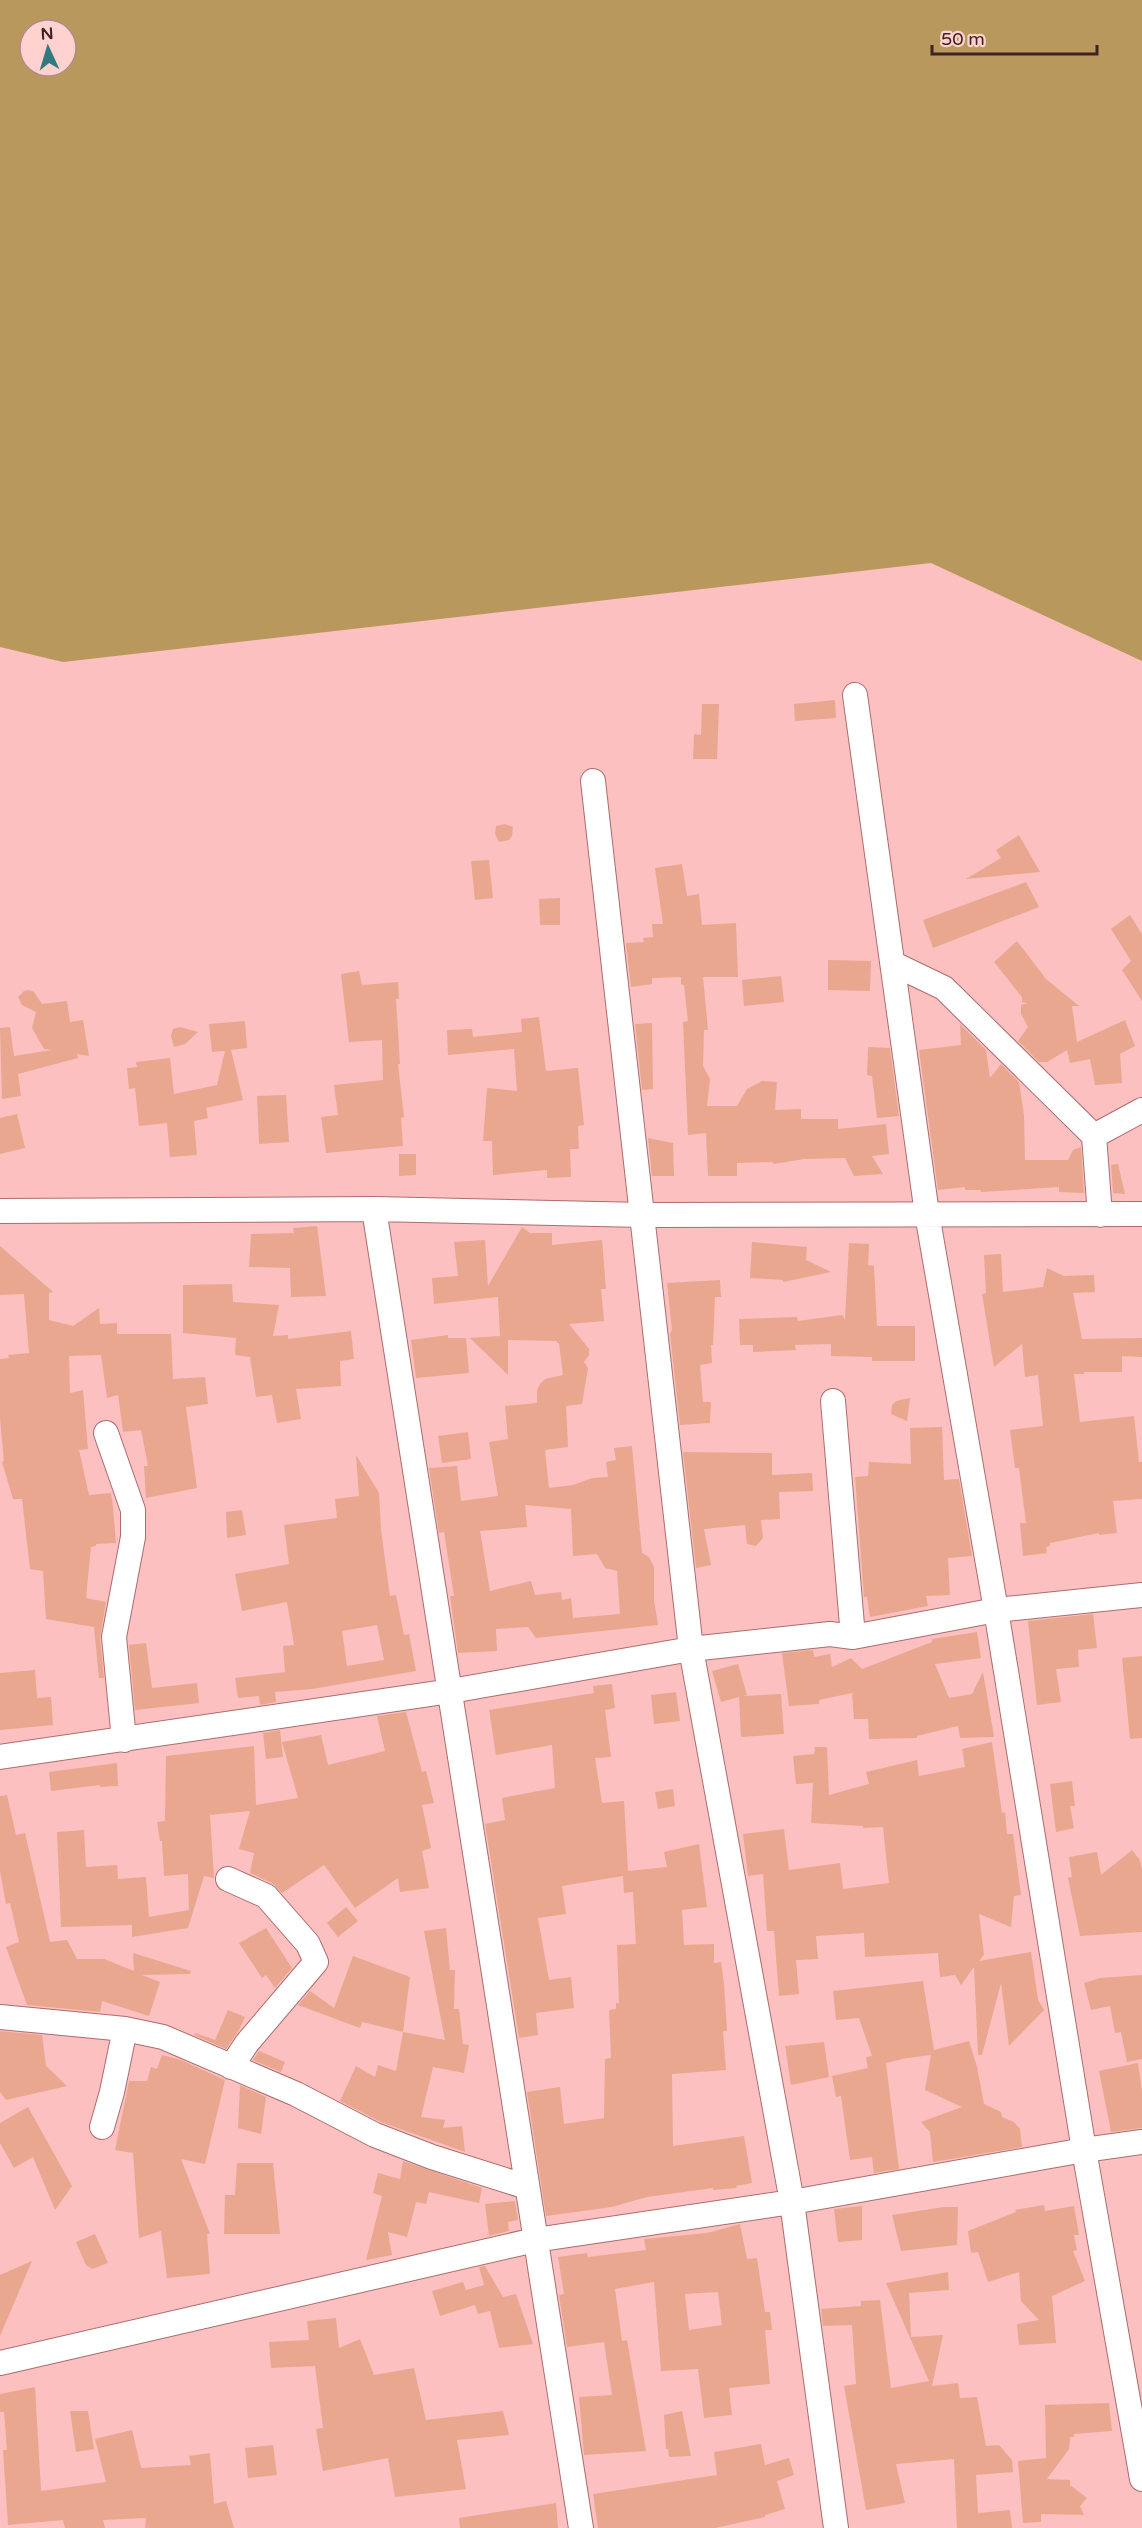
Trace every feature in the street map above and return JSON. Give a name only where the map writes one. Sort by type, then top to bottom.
[{"type":"street","points":[[855,695],[927,1214],[996,1610],[1084,2150],[1142,2480]]},
{"type":"street","points":[[593,781],[691,1649],[792,2202],[836,2528]]},
{"type":"street","points":[[894,964],[944,988],[1094,1136],[1100,1215]]},
{"type":"street","points":[[1094,1136],[1142,1110]]},
{"type":"street","points":[[374,1209],[581,2528]]},
{"type":"street","points":[[0,1211],[374,1209],[643,1215],[1142,1214]]},
{"type":"street","points":[[833,1401],[853,1637]]},
{"type":"street","points":[[106,1433],[133,1510],[133,1537],[114,1637],[124,1740]]},
{"type":"street","points":[[0,1757],[451,1691],[691,1649],[830,1634],[853,1637],[996,1610],[1142,1595]]},
{"type":"street","points":[[228,1879],[266,1896],[308,1944],[316,1962],[247,2043],[231,2067]]},
{"type":"street","points":[[0,2017],[125,2029],[163,2037],[296,2094],[375,2135],[432,2157],[527,2187]]},
{"type":"street","points":[[102,2127],[125,2029]]},
{"type":"street","points":[[0,2363],[535,2240],[792,2202],[1084,2150],[1142,2142]]},
{"type":"shaded area","points":[[0,0],[1142,0],[1142,661],[931,563],[63,662],[0,647]]},
{"type":"building","points":[[835,700],[836,718],[795,721],[794,704]]},
{"type":"building","points":[[702,704],[719,704],[717,759],[693,759],[694,734],[701,735]]},
{"type":"building","points":[[505,824],[513,827],[512,836],[509,840],[499,842],[495,834],[496,826]]},
{"type":"building","points":[[1019,835],[1040,872],[966,879],[1001,858],[996,850]]},
{"type":"building","points":[[489,860],[493,898],[475,900],[471,861]]},
{"type":"building","points":[[682,864],[687,896],[699,894],[702,925],[736,923],[738,977],[703,977],[708,1030],[704,1030],[703,1066],[710,1079],[707,1106],[737,1106],[747,1089],[762,1081],[777,1082],[775,1110],[801,1109],[801,1119],[838,1119],[838,1129],[886,1124],[889,1154],[872,1156],[883,1174],[854,1176],[845,1158],[804,1159],[774,1164],[772,1162],[737,1163],[737,1176],[708,1176],[706,1133],[688,1135],[683,1022],[688,1021],[684,985],[681,984],[681,977],[652,978],[652,984],[631,987],[626,943],[644,942],[643,938],[653,937],[652,924],[663,924],[655,868]]},
{"type":"building","points":[[1026,882],[1039,907],[933,948],[923,920]]},
{"type":"building","points":[[560,898],[560,925],[540,925],[539,899]]},
{"type":"building","points":[[1130,915],[1142,934],[1142,1001],[1122,970],[1131,961],[1111,929]]},
{"type":"building","points":[[1017,941],[1046,979],[1079,1006],[1072,1006],[1077,1042],[1125,1020],[1135,1046],[1120,1054],[1122,1083],[1095,1085],[1090,1059],[1070,1063],[1067,1050],[1047,1062],[1039,1062],[1018,1041],[1028,1027],[1021,1014],[1021,1005],[1028,1003],[1022,1002],[1022,997],[994,962]]},
{"type":"building","points":[[828,960],[871,961],[870,991],[828,990]]},
{"type":"building","points":[[359,971],[362,985],[398,982],[399,999],[396,999],[400,1064],[398,1064],[404,1117],[401,1118],[403,1146],[326,1153],[321,1117],[338,1115],[334,1085],[383,1080],[382,1040],[349,1042],[341,974]]},
{"type":"building","points":[[781,976],[784,1002],[744,1006],[742,980]]},
{"type":"building","points":[[24,991],[34,992],[42,1004],[67,1001],[70,1022],[83,1020],[89,1056],[77,1054],[78,1058],[18,1074],[21,1096],[2,1099],[0,1028],[10,1027],[14,1056],[52,1050],[44,1049],[32,1028],[36,1012],[22,1005],[18,997]]},
{"type":"building","points":[[539,1017],[546,1071],[578,1068],[584,1125],[578,1126],[579,1149],[570,1149],[571,1177],[547,1178],[547,1170],[493,1175],[492,1141],[483,1141],[487,1088],[517,1091],[514,1049],[448,1055],[447,1030],[472,1029],[473,1037],[522,1032],[521,1019]]},
{"type":"building","points":[[245,1021],[247,1048],[231,1050],[243,1100],[206,1108],[208,1118],[194,1121],[197,1155],[170,1157],[167,1123],[139,1126],[135,1088],[129,1089],[127,1068],[137,1067],[136,1062],[170,1058],[174,1094],[217,1085],[225,1051],[212,1052],[209,1024]]},
{"type":"building","points":[[652,1023],[653,1089],[642,1090],[635,1024]]},
{"type":"building","points":[[960,1024],[986,1050],[990,1078],[1001,1064],[1019,1082],[1024,1115],[1025,1160],[1068,1160],[1073,1150],[1081,1147],[1084,1193],[1059,1192],[1059,1187],[981,1192],[981,1190],[965,1190],[965,1187],[938,1190],[919,1050],[961,1045]]},
{"type":"building","points":[[180,1027],[198,1032],[185,1044],[174,1047],[171,1036],[173,1029]]},
{"type":"building","points":[[868,1047],[890,1048],[899,1116],[877,1118],[872,1076],[867,1075]]},
{"type":"building","points":[[286,1095],[289,1142],[259,1144],[257,1096]]},
{"type":"building","points":[[17,1114],[25,1148],[0,1154],[0,1118]]},
{"type":"building","points":[[648,1138],[673,1143],[674,1176],[652,1176]]},
{"type":"building","points":[[399,1154],[416,1154],[416,1175],[399,1176]]},
{"type":"building","points":[[1118,1164],[1125,1194],[1113,1193],[1111,1165]]},
{"type":"building","points":[[317,1226],[326,1296],[291,1297],[290,1268],[249,1267],[251,1234],[294,1233],[293,1228]]},
{"type":"building","points":[[522,1227],[530,1233],[552,1233],[552,1245],[602,1240],[606,1289],[601,1289],[604,1321],[569,1324],[589,1349],[589,1355],[584,1362],[588,1368],[582,1404],[566,1406],[568,1447],[545,1450],[549,1488],[573,1485],[592,1478],[608,1477],[606,1462],[616,1460],[614,1448],[632,1446],[642,1553],[649,1557],[654,1567],[654,1600],[658,1625],[536,1638],[528,1627],[496,1629],[497,1651],[458,1653],[450,1596],[454,1596],[444,1532],[439,1533],[429,1468],[457,1466],[461,1501],[498,1496],[489,1442],[508,1439],[505,1406],[537,1403],[537,1390],[540,1384],[545,1379],[563,1375],[557,1341],[508,1340],[508,1375],[470,1338],[500,1336],[498,1297],[434,1304],[432,1278],[458,1276],[454,1242],[485,1240],[488,1286]],"holes":[[[525,1505],[571,1509],[573,1556],[597,1554],[605,1568],[617,1571],[620,1614],[573,1618],[571,1598],[562,1600],[561,1592],[535,1595],[531,1581],[490,1591],[480,1531],[527,1527]]]},
{"type":"building","points":[[752,1242],[807,1247],[806,1260],[831,1272],[783,1282],[783,1280],[750,1278]]},
{"type":"building","points":[[849,1243],[869,1244],[868,1265],[874,1266],[877,1326],[915,1326],[915,1361],[872,1361],[872,1357],[831,1356],[831,1344],[795,1345],[796,1350],[753,1352],[753,1345],[740,1345],[739,1319],[797,1317],[798,1321],[842,1315],[845,1320]]},
{"type":"building","points":[[0,1246],[53,1292],[49,1293],[49,1320],[73,1326],[99,1308],[100,1324],[117,1323],[117,1334],[171,1334],[173,1379],[205,1377],[208,1404],[186,1407],[197,1488],[146,1498],[144,1466],[148,1466],[141,1430],[123,1432],[118,1395],[107,1398],[101,1355],[69,1356],[70,1393],[83,1390],[88,1449],[79,1450],[89,1495],[111,1493],[113,1507],[116,1543],[96,1544],[91,1547],[86,1598],[106,1602],[100,1638],[104,1678],[99,1678],[94,1627],[46,1619],[43,1571],[30,1569],[22,1499],[13,1499],[2,1462],[4,1461],[0,1419],[0,1359],[9,1358],[8,1355],[29,1353],[24,1294],[0,1295]]},
{"type":"building","points":[[1001,1254],[1003,1292],[1043,1287],[1047,1268],[1064,1276],[1094,1275],[1095,1292],[1073,1293],[1082,1339],[1142,1338],[1142,1357],[1122,1356],[1122,1372],[1074,1374],[1080,1422],[1134,1416],[1139,1462],[1142,1462],[1142,1499],[1113,1501],[1117,1533],[1099,1535],[1099,1533],[1050,1543],[1050,1546],[1046,1547],[1047,1553],[1023,1556],[1020,1523],[1026,1523],[1019,1468],[1015,1468],[1010,1430],[1043,1426],[1038,1375],[1025,1377],[1022,1344],[994,1367],[982,1294],[986,1293],[984,1255]]},
{"type":"building","points":[[720,1280],[721,1297],[715,1297],[713,1345],[711,1345],[712,1363],[700,1365],[703,1402],[711,1402],[710,1423],[680,1425],[667,1283]]},
{"type":"building","points":[[232,1284],[233,1302],[279,1305],[273,1336],[288,1335],[288,1339],[351,1331],[354,1359],[340,1361],[341,1386],[296,1389],[301,1419],[277,1423],[272,1395],[256,1397],[250,1357],[235,1355],[236,1338],[183,1333],[183,1285]]},
{"type":"building","points":[[448,1335],[448,1338],[466,1338],[469,1373],[416,1378],[411,1340]]},
{"type":"building","points":[[910,1398],[907,1421],[891,1414],[892,1405],[896,1401]]},
{"type":"building","points":[[942,1427],[944,1480],[959,1479],[972,1556],[948,1558],[950,1595],[926,1596],[928,1606],[870,1617],[867,1597],[864,1597],[855,1477],[868,1476],[869,1462],[911,1464],[910,1428]]},
{"type":"building","points":[[468,1432],[471,1459],[442,1463],[438,1436]]},
{"type":"building","points":[[683,1452],[772,1453],[772,1475],[812,1473],[813,1491],[779,1492],[780,1519],[761,1520],[763,1538],[756,1546],[747,1544],[745,1525],[704,1529],[711,1565],[696,1568]]},
{"type":"building","points":[[356,1455],[379,1493],[381,1530],[390,1596],[396,1595],[404,1635],[409,1634],[416,1671],[312,1689],[275,1692],[276,1702],[260,1705],[259,1696],[238,1698],[235,1678],[285,1672],[283,1646],[294,1645],[287,1602],[242,1611],[235,1574],[289,1564],[284,1525],[337,1518],[335,1499],[359,1496]],"holes":[[[377,1625],[384,1660],[347,1666],[342,1631]]]},
{"type":"building","points":[[242,1510],[246,1535],[227,1538],[226,1512]]},
{"type":"building","points":[[1093,1614],[1097,1648],[1078,1650],[1079,1667],[1056,1669],[1061,1702],[1037,1705],[1028,1621]]},
{"type":"building","points":[[977,1632],[981,1658],[935,1664],[949,1698],[972,1694],[983,1672],[994,1737],[960,1738],[958,1726],[917,1736],[917,1738],[869,1739],[868,1719],[854,1719],[852,1693],[819,1700],[819,1704],[789,1706],[782,1653],[813,1650],[814,1657],[830,1654],[832,1667],[851,1658],[862,1669],[932,1642],[932,1639]]},
{"type":"building","points":[[146,1643],[152,1688],[197,1683],[199,1703],[135,1710],[129,1645]]},
{"type":"building","points":[[1142,1656],[1142,1738],[1130,1739],[1122,1658]]},
{"type":"building","points":[[738,1664],[747,1695],[743,1696],[781,1694],[784,1734],[741,1737],[739,1697],[721,1702],[712,1671]]},
{"type":"building","points":[[35,1670],[37,1698],[51,1697],[53,1725],[0,1730],[0,1673]]},
{"type":"building","points":[[612,1684],[615,1708],[605,1710],[611,1757],[595,1758],[602,1803],[624,1801],[628,1871],[667,1867],[664,1852],[699,1844],[707,1907],[682,1910],[684,1945],[714,1944],[714,1963],[721,1962],[724,1984],[727,2031],[723,2031],[726,2070],[672,2074],[673,2146],[744,2136],[752,2183],[736,2186],[737,2188],[713,2190],[713,2188],[647,2197],[612,2207],[546,2216],[527,2092],[560,2087],[564,2124],[604,2118],[605,2059],[611,2058],[609,2010],[616,2009],[616,2003],[619,2003],[617,1945],[636,1944],[633,1892],[624,1893],[623,1876],[562,1886],[566,1914],[538,1918],[549,1980],[571,1977],[574,2008],[536,2013],[538,2035],[519,2038],[485,1824],[505,1820],[502,1798],[555,1788],[552,1745],[496,1755],[489,1710],[594,1693],[593,1686]]},
{"type":"building","points":[[676,1692],[680,1721],[654,1724],[651,1695]]},
{"type":"building","points":[[406,1712],[422,1772],[426,1771],[434,1803],[422,1805],[431,1848],[422,1851],[429,1888],[400,1892],[398,1878],[355,1908],[324,1865],[282,1893],[272,1883],[250,1873],[254,1853],[239,1849],[250,1811],[210,1815],[214,1878],[204,1876],[188,1928],[132,1937],[132,1925],[61,1927],[57,1832],[84,1830],[86,1867],[117,1865],[118,1879],[146,1877],[149,1917],[189,1910],[188,1874],[164,1876],[162,1841],[160,1841],[157,1822],[165,1821],[166,1756],[254,1746],[256,1805],[298,1798],[282,1742],[321,1735],[328,1765],[385,1751],[377,1716]]},
{"type":"building","points":[[280,1730],[283,1757],[266,1759],[263,1733]]},
{"type":"building","points":[[992,1742],[1002,1813],[1005,1812],[1007,1834],[1013,1834],[1021,1895],[1014,1896],[1011,1927],[979,1914],[984,1955],[979,1961],[1031,1952],[1038,2000],[1044,2010],[1009,2046],[1001,1983],[982,2055],[978,2055],[974,1967],[961,1985],[955,1975],[940,1977],[938,1953],[865,1957],[864,1933],[816,1936],[818,1959],[796,1960],[799,1994],[779,1996],[774,1931],[767,1931],[763,1874],[748,1876],[743,1834],[784,1829],[789,1870],[840,1863],[843,1889],[889,1883],[883,1827],[863,1828],[863,1826],[811,1823],[813,1783],[796,1784],[793,1756],[814,1754],[815,1747],[827,1747],[829,1795],[869,1784],[866,1772],[917,1760],[919,1776],[965,1767],[962,1749]]},
{"type":"building","points":[[117,1763],[118,1786],[100,1787],[100,1785],[51,1791],[49,1772]]},
{"type":"building","points":[[1072,1781],[1075,1806],[1070,1806],[1074,1828],[1056,1832],[1050,1784]]},
{"type":"building","points":[[673,1789],[675,1806],[658,1809],[655,1792]]},
{"type":"building","points":[[7,1795],[16,1835],[25,1833],[50,1942],[67,1940],[77,1959],[104,1959],[134,1971],[133,1953],[191,1971],[190,1974],[142,1975],[160,1982],[149,2016],[102,2001],[100,2012],[27,2005],[6,1947],[19,1942],[10,1903],[6,1904],[0,1871],[0,1796]]},
{"type":"building","points":[[1132,1850],[1140,1860],[1142,1870],[1142,1932],[1080,1936],[1068,1878],[1072,1877],[1069,1857],[1097,1852],[1101,1875]]},
{"type":"building","points":[[346,1907],[358,1921],[338,1937],[327,1923]]},
{"type":"building","points":[[266,1928],[292,1968],[275,1988],[266,1975],[262,1978],[239,1943]]},
{"type":"building","points":[[446,1928],[450,1970],[455,1970],[454,2009],[459,2009],[463,2044],[469,2045],[464,2073],[433,2067],[421,2117],[445,2120],[443,2128],[462,2126],[465,2152],[381,2122],[340,2101],[356,2066],[375,2077],[378,2065],[396,2071],[403,2032],[445,2040],[424,1931]]},
{"type":"building","points":[[353,1956],[410,1977],[403,2032],[362,2022],[360,2028],[298,2005],[310,1991],[334,2008]]},
{"type":"building","points":[[1142,1975],[1142,2059],[1127,2062],[1121,2032],[1115,2033],[1110,2006],[1091,2010],[1084,1983],[1100,1978]]},
{"type":"building","points":[[923,1981],[934,2050],[969,2041],[984,2104],[1001,2112],[1002,2117],[1014,2122],[1020,2129],[1022,2147],[933,2162],[930,2132],[921,2122],[962,2107],[925,2090],[931,2055],[907,2058],[886,2063],[899,2169],[874,2173],[872,2157],[850,2160],[841,2096],[836,2097],[832,2076],[868,2068],[866,2057],[872,2056],[859,2018],[836,2020],[833,1991]]},
{"type":"building","points":[[228,2010],[245,2017],[226,2049],[194,2035],[195,2033],[215,2040]]},
{"type":"building","points":[[0,2031],[42,2035],[46,2066],[67,2086],[6,2100],[0,2092]]},
{"type":"building","points":[[824,2042],[829,2077],[791,2085],[785,2046]]},
{"type":"building","points":[[259,2051],[285,2062],[281,2072],[253,2060]]},
{"type":"building","points":[[162,2055],[181,2060],[225,2080],[205,2164],[181,2159],[210,2234],[207,2234],[210,2274],[167,2278],[161,2231],[139,2238],[133,2153],[115,2150],[129,2081],[147,2081],[151,2067],[157,2069]]},
{"type":"building","points":[[1138,2063],[1142,2091],[1142,2128],[1111,2132],[1099,2071]]},
{"type":"building","points":[[240,2085],[266,2097],[261,2134],[238,2128]]},
{"type":"building","points":[[28,2107],[72,2186],[55,2210],[33,2157],[14,2168],[0,2143],[0,2123]]},
{"type":"building","points":[[403,2161],[482,2188],[479,2203],[429,2192],[426,2204],[416,2202],[407,2237],[388,2232],[392,2255],[366,2260],[382,2196],[373,2193],[378,2173],[400,2179]]},
{"type":"building","points":[[237,2163],[273,2163],[280,2234],[224,2234],[225,2195],[235,2195]]},
{"type":"building","points":[[515,2201],[518,2220],[508,2222],[509,2231],[489,2236],[485,2204]]},
{"type":"building","points":[[1044,2205],[1045,2211],[1074,2206],[1079,2235],[1074,2235],[1077,2250],[1073,2251],[1085,2281],[1052,2296],[1056,2343],[1019,2345],[1017,2324],[1039,2320],[1021,2301],[1019,2272],[988,2282],[978,2252],[971,2253],[968,2231],[1016,2212],[1015,2210]]},
{"type":"building","points":[[862,2206],[862,2240],[838,2242],[834,2209]]},
{"type":"building","points":[[958,2207],[957,2245],[901,2251],[892,2215]]},
{"type":"building","points":[[740,2224],[747,2259],[757,2258],[765,2312],[770,2312],[772,2330],[765,2330],[770,2384],[729,2388],[732,2415],[704,2418],[698,2369],[661,2371],[654,2282],[615,2289],[622,2341],[627,2340],[646,2451],[584,2455],[579,2397],[612,2395],[604,2342],[567,2347],[559,2295],[564,2294],[558,2257],[587,2253],[588,2257],[646,2250],[644,2239],[707,2233]],"holes":[[[718,2292],[722,2325],[689,2330],[685,2294]]]},
{"type":"building","points":[[95,2234],[108,2263],[92,2269],[86,2265],[76,2242]]},
{"type":"building","points":[[32,2261],[0,2336],[0,2275]]},
{"type":"building","points":[[485,2266],[503,2297],[516,2294],[533,2344],[499,2348],[490,2311],[478,2314],[475,2305],[440,2316],[432,2291],[463,2282],[466,2290],[484,2285],[479,2267]]},
{"type":"building","points":[[948,2272],[949,2290],[909,2293],[911,2337],[943,2335],[932,2386],[958,2383],[960,2398],[977,2397],[986,2446],[999,2445],[1012,2460],[1013,2472],[976,2475],[978,2513],[1010,2510],[1012,2528],[957,2528],[954,2459],[896,2464],[905,2503],[866,2510],[844,2386],[856,2384],[852,2325],[823,2326],[821,2309],[861,2306],[861,2301],[880,2300],[891,2388],[929,2381],[886,2283]]},
{"type":"building","points":[[336,2318],[339,2348],[360,2339],[374,2375],[414,2368],[426,2420],[503,2411],[509,2435],[457,2440],[466,2489],[395,2497],[388,2458],[323,2471],[316,2429],[323,2428],[315,2366],[271,2368],[269,2342],[309,2340],[307,2321]]},
{"type":"building","points":[[35,2387],[41,2491],[106,2482],[95,2439],[132,2430],[141,2468],[191,2465],[189,2456],[210,2453],[214,2504],[226,2501],[234,2528],[145,2528],[146,2518],[103,2520],[105,2528],[65,2528],[63,2520],[8,2525],[3,2450],[7,2450],[4,2412],[0,2412],[0,2394]]},
{"type":"building","points":[[1109,2403],[1112,2431],[1074,2434],[1074,2437],[1070,2437],[1069,2449],[1047,2479],[1070,2480],[1070,2485],[1087,2498],[1080,2506],[1084,2515],[1041,2514],[1041,2522],[1023,2523],[1018,2461],[1046,2458],[1045,2405]]},
{"type":"building","points":[[70,2411],[88,2411],[94,2449],[76,2452]]},
{"type":"building","points":[[682,2411],[691,2456],[669,2457],[668,2449],[666,2449],[664,2415]]},
{"type":"building","points":[[761,2444],[765,2465],[789,2458],[794,2475],[777,2481],[785,2509],[765,2515],[765,2517],[715,2528],[598,2528],[593,2494],[717,2475],[714,2452]]},
{"type":"building","points":[[273,2445],[277,2475],[248,2478],[245,2448]]},
{"type":"building","points":[[556,2503],[558,2528],[460,2528],[459,2518]]}]
